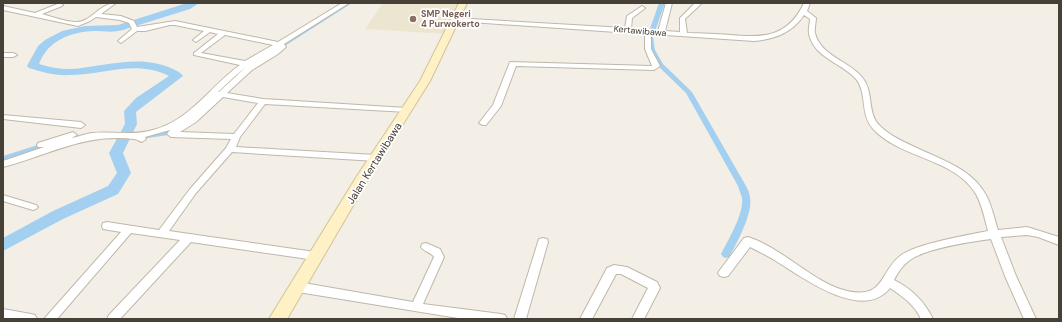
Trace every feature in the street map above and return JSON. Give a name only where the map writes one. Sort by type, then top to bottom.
[{"type":"street","points":[[3,8],[73,24],[85,21],[113,3]]},
{"type":"street","points":[[3,164],[63,143],[93,136],[135,136],[149,139],[186,125],[252,66],[348,3]]},
{"type":"street","name":"Jalan Kertawibawa","points":[[278,319],[315,256],[425,81],[463,3]]},
{"type":"street","points":[[660,32],[669,3]]},
{"type":"street","points":[[682,34],[682,19],[699,3]]},
{"type":"street","name":"Kertawibawa","points":[[456,19],[763,39],[779,35],[795,24],[804,12],[808,3]]},
{"type":"street","points":[[35,15],[60,5]]},
{"type":"street","points":[[628,30],[629,17],[642,8]]},
{"type":"street","points":[[804,12],[813,18],[812,32],[817,44],[828,55],[857,75],[864,83],[867,89],[866,111],[876,128],[888,138],[904,147],[964,175],[982,196],[1014,286],[1030,319]]},
{"type":"street","points":[[94,15],[121,18],[133,26],[149,29],[170,23],[281,46]]},
{"type":"street","points":[[121,41],[133,26]]},
{"type":"street","points":[[196,40],[209,30]]},
{"type":"street","points":[[483,123],[497,106],[513,64],[654,68],[656,66],[648,49],[649,31]]},
{"type":"street","points":[[223,33],[206,44],[196,54],[248,64]]},
{"type":"street","points":[[219,94],[232,74],[281,46]]},
{"type":"street","points":[[3,55],[13,55]]},
{"type":"street","points":[[219,94],[263,101],[407,110]]},
{"type":"street","points":[[161,234],[193,191],[230,149],[236,137],[263,101]]},
{"type":"street","points":[[3,117],[81,125]]},
{"type":"street","points":[[170,132],[236,137]]},
{"type":"street","points":[[3,158],[62,137],[86,134],[93,136]]},
{"type":"street","points":[[230,149],[376,158]]},
{"type":"street","points":[[3,198],[33,207]]},
{"type":"street","points":[[107,226],[315,256]]},
{"type":"street","points":[[50,319],[129,229]]},
{"type":"street","points":[[724,273],[748,242],[782,259],[819,283],[846,295],[868,297],[894,285],[900,263],[910,255],[929,248],[996,238],[1026,231],[1059,241]]},
{"type":"street","points":[[112,319],[188,238]]},
{"type":"street","points":[[520,319],[543,242]]},
{"type":"street","points":[[416,307],[439,257],[436,252],[426,247]]},
{"type":"street","points":[[586,319],[610,272],[614,269],[623,270],[653,285],[654,288],[638,319]]},
{"type":"street","points":[[894,285],[916,303],[925,313],[927,319]]},
{"type":"street","points":[[298,286],[416,307],[501,319]]},
{"type":"street","points":[[9,316],[31,319]]},
{"type":"shaded area","name":"SMP Negeri 4 Purwokerto","points":[[383,3],[462,3],[448,34],[365,29]]},
{"type":"waterway","points":[[3,245],[58,215],[113,190],[124,173],[116,153],[131,124],[130,111],[147,96],[177,76],[161,68],[143,64],[69,72],[50,71],[33,66],[42,48],[56,37],[65,33],[95,28],[119,28],[187,7],[194,3]]},
{"type":"waterway","points":[[275,50],[349,3]]},
{"type":"waterway","points":[[662,3],[650,37],[652,50],[660,65],[689,92],[742,186],[746,198],[746,206],[741,222],[726,254]]},
{"type":"waterway","points":[[230,82],[250,65]]},
{"type":"waterway","points":[[142,137],[165,133],[178,127]]},
{"type":"waterway","points":[[3,159],[47,144]]},
{"type":"place","name":"SMP Negeri 4 Purwokerto","points":[[413,19]]}]
